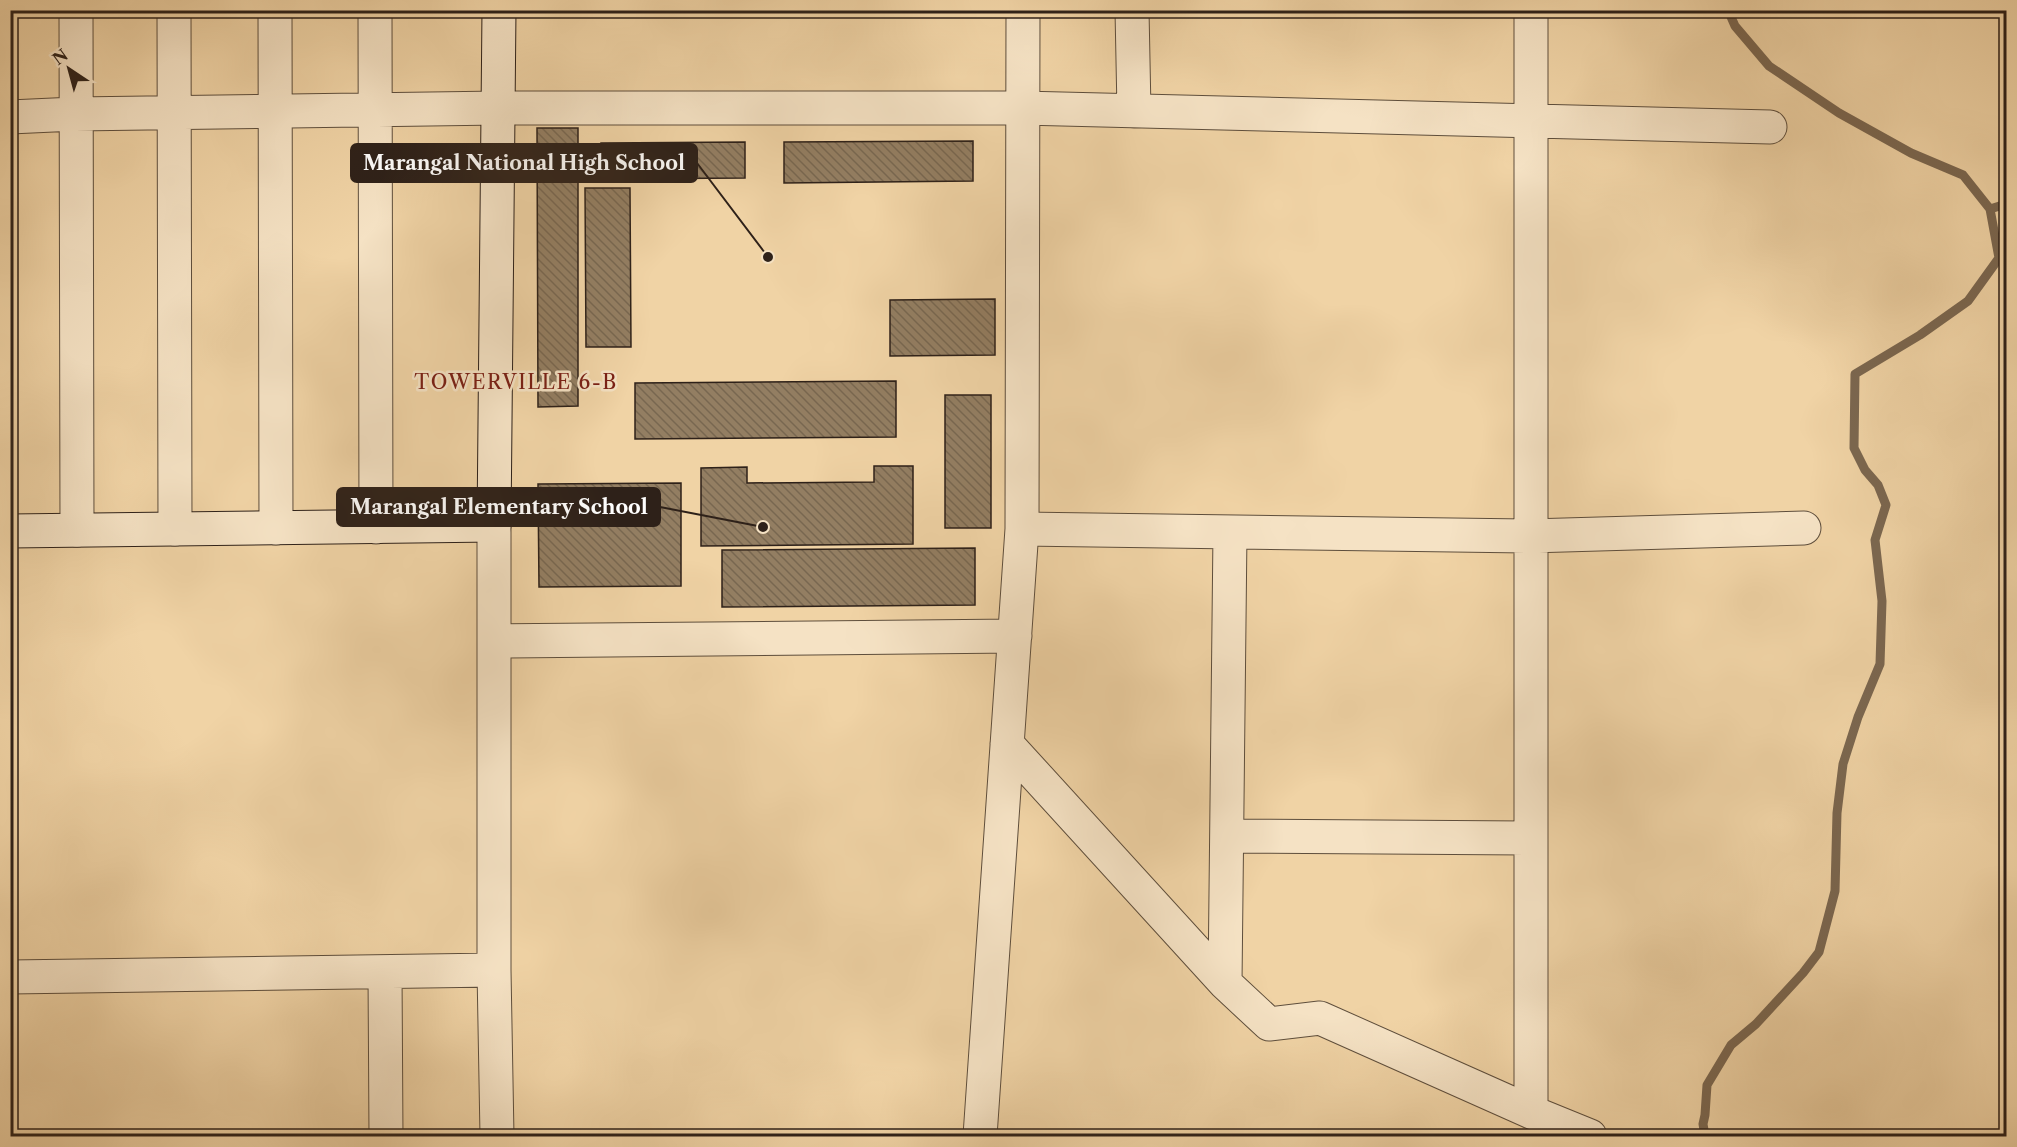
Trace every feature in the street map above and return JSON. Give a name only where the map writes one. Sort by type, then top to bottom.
[{"type":"street","points":[[76,10],[77,530]]},
{"type":"street","points":[[174,10],[175,529]]},
{"type":"street","points":[[275,10],[276,528]]},
{"type":"street","points":[[375,10],[376,527]]},
{"type":"street","points":[[497,1137],[494,970],[494,525],[500,108],[499,10]]},
{"type":"street","points":[[980,1137],[1022,529],[1023,10]]},
{"type":"street","points":[[1132,10],[1134,111]]},
{"type":"street","points":[[1531,10],[1531,1112]]},
{"type":"street","points":[[10,117],[174,112],[500,108],[1022,108],[1770,127]]},
{"type":"street","points":[[10,531],[494,525]]},
{"type":"street","points":[[1022,529],[1530,536],[1804,528]]},
{"type":"street","points":[[1225,982],[1230,532]]},
{"type":"street","points":[[495,641],[1015,636]]},
{"type":"street","points":[[1007,744],[1225,982],[1269,1023],[1320,1018],[1590,1137]]},
{"type":"street","points":[[1227,836],[1530,838]]},
{"type":"street","points":[[10,977],[494,970]]},
{"type":"street","points":[[385,972],[386,1137]]},
{"type":"building","points":[[537,128],[578,128],[578,406],[538,407]]},
{"type":"building","points":[[973,141],[973,181],[784,183],[784,142]]},
{"type":"building","points":[[745,142],[745,178],[601,179],[601,143]]},
{"type":"building","points":[[585,188],[630,188],[631,347],[586,347]]},
{"type":"building","points":[[995,299],[995,355],[890,356],[890,300]]},
{"type":"building","points":[[896,381],[896,437],[635,439],[635,383]]},
{"type":"building","points":[[945,395],[991,395],[991,528],[945,528]]},
{"type":"building","points":[[874,466],[913,466],[913,544],[701,546],[701,468],[747,467],[747,483],[874,482]]},
{"type":"building","points":[[681,483],[681,586],[539,587],[538,484]]},
{"type":"building","points":[[975,548],[975,605],[722,607],[722,550]]},
{"type":"waterway","points":[[1705,1136],[1703,1124],[1707,1085],[1731,1045],[1756,1024],[1819,952],[1835,891],[1837,813],[1843,764],[1858,717],[1880,664],[1882,601],[1875,540],[1886,505],[1878,485],[1865,470],[1854,448],[1855,374],[1920,335],[1968,301],[1999,258],[1990,209],[1963,175],[1911,153],[1839,113],[1769,66],[1735,26],[1728,10]]},
{"type":"waterway","points":[[1990,209],[2006,204]]},
{"type":"place","name":"Marangal National High School","points":[[768,257]]},
{"type":"place","name":"Marangal Elementary School","points":[[763,527]]},
{"type":"district","name":"TOWERVILLE 6-B","points":[[516,382]]}]
